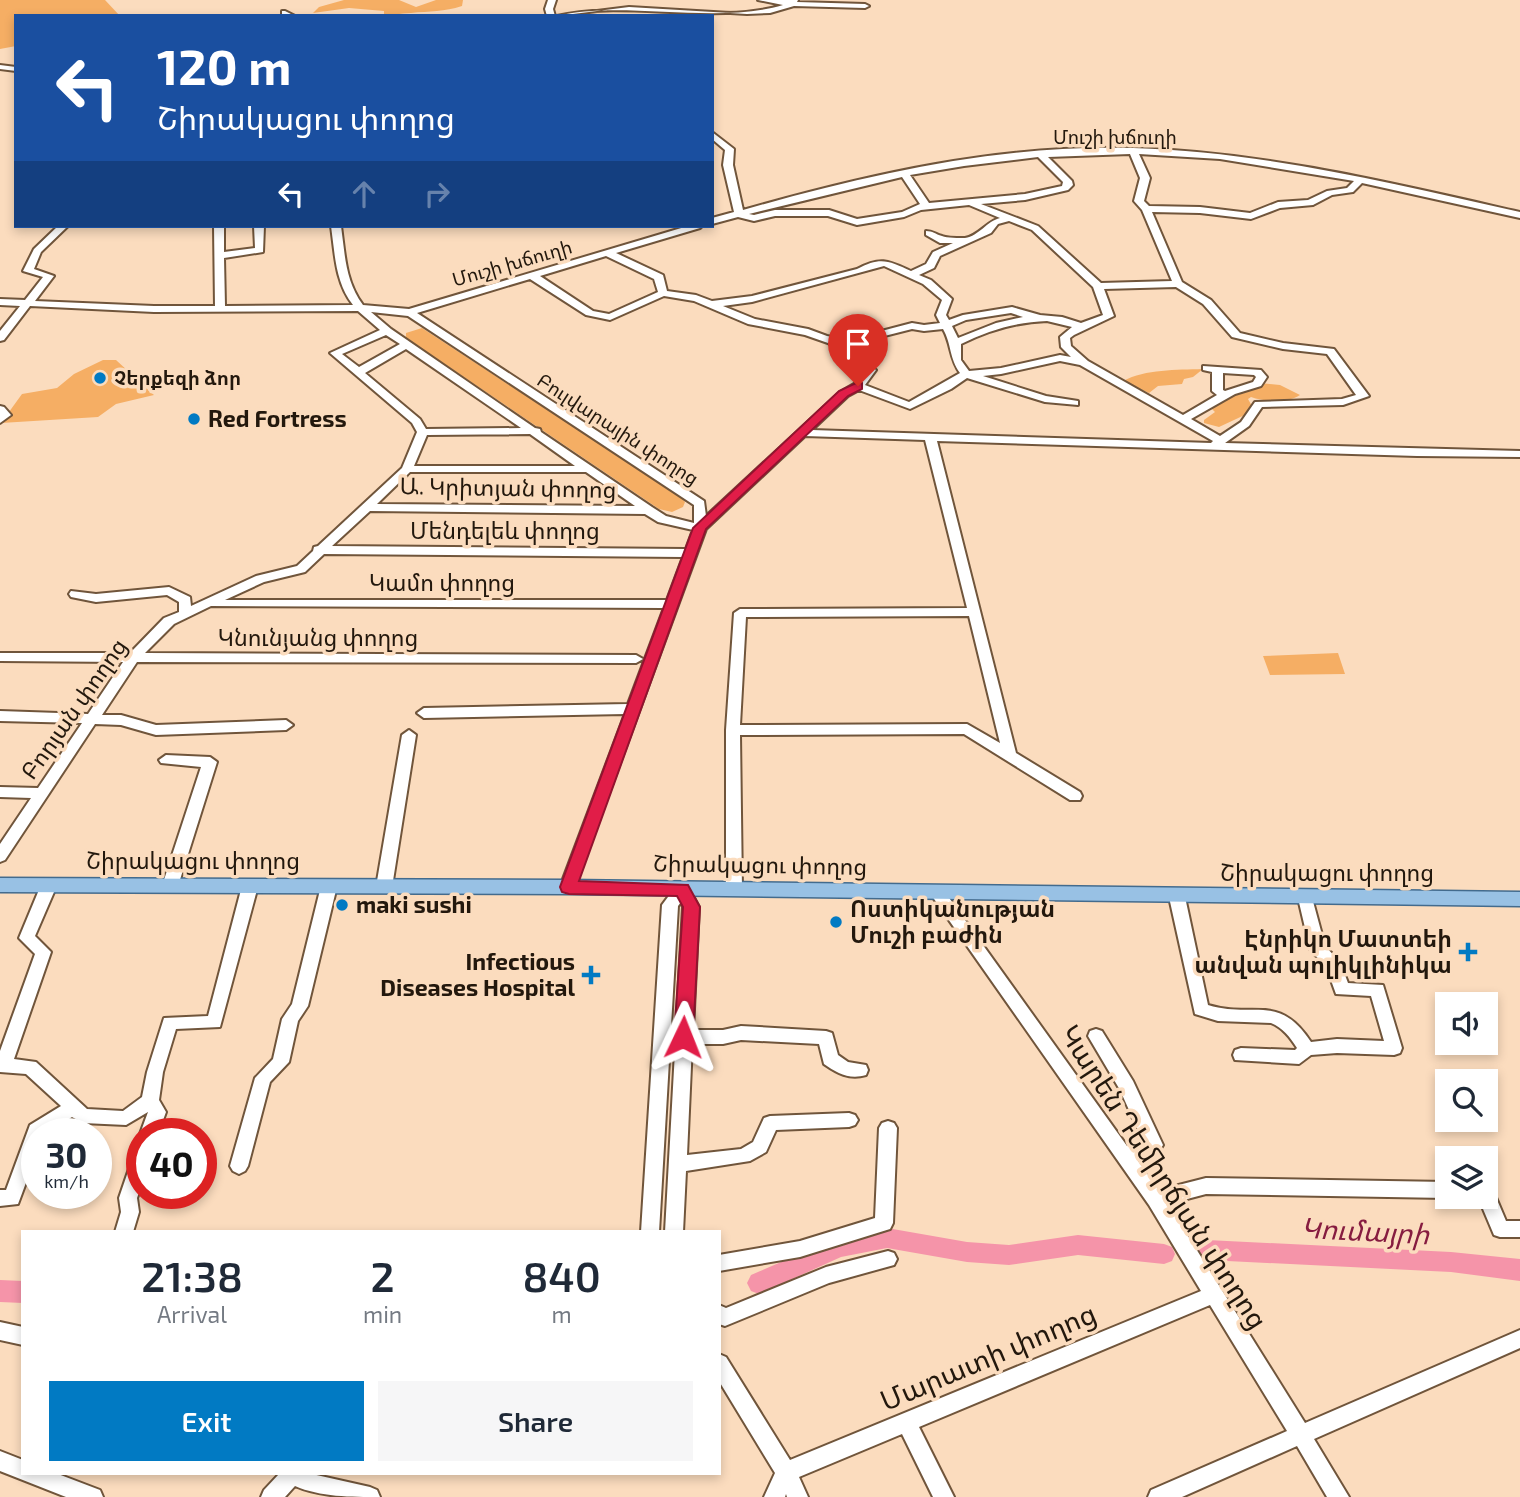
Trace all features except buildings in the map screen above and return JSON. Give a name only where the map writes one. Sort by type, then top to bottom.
[{"type":"main road","name":"Շիրակացու փողոց","points":[[0,885],[569,887],[1177,897],[1520,899]]},
{"type":"street","points":[[762,0],[865,6]]},
{"type":"street","points":[[568,14],[600,5],[696,8],[751,14],[775,12],[794,2]]},
{"type":"street","points":[[714,137],[730,149],[728,165],[739,214],[754,218],[775,213],[829,213],[857,222],[927,207],[1026,197],[1065,188],[1067,181],[1041,155]]},
{"type":"street","points":[[1133,151],[1144,178],[1139,201],[1146,209],[1178,284]]},
{"type":"street","name":"Մուշի խճուղի","points":[[714,220],[838,186],[904,172],[1041,155],[1133,151],[1208,156],[1360,180],[1520,215]]},
{"type":"street","points":[[904,172],[927,207]]},
{"type":"street","points":[[1146,209],[1200,210],[1251,216],[1278,205],[1310,203],[1330,193],[1350,190],[1360,180]]},
{"type":"street","points":[[956,343],[980,330],[1038,318],[1051,317],[1077,325],[1096,323],[1109,316],[1098,286],[1035,228],[970,203]]},
{"type":"street","points":[[931,285],[927,276],[936,254],[988,231],[995,222],[1010,218]]},
{"type":"street","points":[[0,338],[49,276],[28,271],[37,251],[61,228]]},
{"type":"street","points":[[219,228],[220,309]]},
{"type":"street","points":[[219,256],[260,250],[259,228]]},
{"type":"street","points":[[336,228],[345,288],[358,308],[648,510],[662,519],[700,528]]},
{"type":"street","name":"Մուշի խճուղի","points":[[358,372],[335,353],[409,312],[690,228]]},
{"type":"street","points":[[929,233],[949,241],[969,238]]},
{"type":"street","points":[[939,239],[943,251]]},
{"type":"street","points":[[607,253],[659,276],[663,293]]},
{"type":"street","points":[[711,304],[752,299],[861,271],[880,263],[931,285],[947,299],[941,315],[956,343],[956,360],[966,374],[1045,399],[1074,403]]},
{"type":"street","points":[[911,275],[930,266]]},
{"type":"street","points":[[531,275],[590,313],[601,317],[610,317],[663,293],[696,298],[752,321],[847,343],[912,326],[923,328],[947,325],[963,318],[996,311],[1013,310],[1038,318]]},
{"type":"street","points":[[1098,286],[1178,284],[1207,302],[1236,335],[1283,346],[1330,351],[1363,396],[1343,402],[1259,404],[1245,424],[1218,443]]},
{"type":"street","name":"Բուլվարային փողոց","points":[[0,302],[154,310],[358,308],[409,312],[700,504],[700,528]]},
{"type":"street","points":[[1077,325],[1065,337],[1066,346],[1084,363],[1184,419],[1218,443]]},
{"type":"street","points":[[569,887],[700,528],[844,394],[858,386],[871,370],[832,341]]},
{"type":"street","points":[[408,344],[358,372],[416,421],[423,432],[536,431]]},
{"type":"street","points":[[858,386],[910,406],[966,374],[1001,371],[1060,358],[1084,363]]},
{"type":"street","points":[[1184,419],[1225,395],[1257,384],[1262,377],[1257,372],[1213,369],[1217,391],[1225,395]]},
{"type":"street","points":[[0,410],[5,415],[0,419]]},
{"type":"street","name":"Բորյան փողոց","points":[[0,856],[131,660],[169,621],[211,604],[260,579],[301,569],[318,550],[407,469],[423,432]]},
{"type":"street","points":[[802,433],[1218,443],[1417,453],[1520,454]]},
{"type":"street","points":[[930,436],[1010,756]]},
{"type":"street","points":[[407,469],[591,469]]},
{"type":"street","name":"Ա. Կրիտյան փողոց","points":[[368,507],[648,510]]},
{"type":"street","name":"Մենդելեև փողոց","points":[[318,550],[691,553]]},
{"type":"street","points":[[75,594],[96,598],[169,591],[185,600],[185,614]]},
{"type":"street","name":"Կամո փողոց","points":[[211,604],[673,604]]},
{"type":"street","points":[[734,889],[733,730],[740,613],[973,612]]},
{"type":"street","name":"Կնունյանց փողոց","points":[[0,657],[131,660],[636,659]]},
{"type":"street","points":[[424,713],[634,709]]},
{"type":"street","points":[[0,716],[121,720],[156,730],[286,725]]},
{"type":"street","points":[[733,730],[967,729],[1075,796]]},
{"type":"street","points":[[384,887],[409,735]]},
{"type":"street","points":[[166,761],[210,762],[170,886]]},
{"type":"street","points":[[0,792],[40,793]]},
{"type":"street","points":[[49,885],[27,938],[43,952],[2,1057],[4,1066],[30,1067],[83,1116],[126,1118],[150,1101]]},
{"type":"street","points":[[155,1118],[157,1112],[150,1101],[155,1072],[170,1023],[214,1022],[250,886]]},
{"type":"street","points":[[239,1166],[263,1078],[281,1062],[290,1019],[300,1006],[329,886]]},
{"type":"street","points":[[650,1230],[670,905],[682,889],[691,907],[674,1230]]},
{"type":"street","name":"Կարեն Դեմիրճյան փողոց","points":[[937,892],[1154,1199],[1339,1497]]},
{"type":"street","points":[[1177,897],[1201,1009],[1215,1015],[1275,1017],[1289,1023],[1307,1049]]},
{"type":"street","points":[[1241,1055],[1299,1057],[1307,1049],[1337,1046],[1394,1048],[1377,990],[1342,989],[1334,966],[1318,949],[1306,898]]},
{"type":"street","points":[[663,1003],[685,1003]]},
{"type":"street","points":[[683,1037],[723,1037],[741,1032],[826,1038],[830,1059],[845,1069],[860,1070]]},
{"type":"street","points":[[1096,1036],[1128,1086],[1154,1145],[1124,1154]]},
{"type":"street","points":[[0,1198],[12,1198],[36,1130],[73,1107]]},
{"type":"street","points":[[677,1164],[744,1156],[760,1147],[770,1123],[849,1120]]},
{"type":"street","points":[[721,1263],[800,1250],[884,1223],[888,1128]]},
{"type":"street","points":[[1154,1199],[1206,1186],[1435,1190]]},
{"type":"street","points":[[125,1230],[130,1209]]},
{"type":"street","points":[[1492,1209],[1500,1229],[1520,1229]]},
{"type":"street","points":[[721,1315],[725,1317],[763,1304],[860,1263],[888,1259]]},
{"type":"street","name":"Մարատի փողոց","points":[[786,1472],[1212,1295]]},
{"type":"street","points":[[0,1331],[21,1336]]},
{"type":"street","points":[[1158,1497],[1520,1339]]},
{"type":"street","points":[[721,1366],[786,1472],[798,1497]]},
{"type":"street","points":[[906,1422],[944,1497]]},
{"type":"street","points":[[0,1461],[21,1469]]},
{"type":"street","points":[[774,1497],[786,1472]]},
{"type":"street","points":[[35,1475],[93,1497]]},
{"type":"street","points":[[271,1497],[292,1475]]},
{"type":"street","points":[[295,1475],[310,1485],[370,1497]]},
{"type":"shaded area","points":[[0,0],[105,0],[118,14],[14,14],[14,46],[0,49]]},
{"type":"shaded area","points":[[344,0],[399,0],[416,7],[436,0],[463,0],[462,6],[405,14],[384,14],[384,11],[349,8],[313,13],[319,7]]},
{"type":"shaded area","points":[[422,328],[681,497],[685,502],[683,507],[672,512],[659,509],[406,338],[406,333]]},
{"type":"shaded area","points":[[103,360],[116,360],[154,395],[116,404],[98,417],[1,423],[22,394],[57,388],[74,374]]},
{"type":"shaded area","points":[[1203,369],[1193,377],[1184,379],[1182,384],[1158,386],[1149,393],[1123,381],[1151,372]]},
{"type":"shaded area","points":[[1260,383],[1280,385],[1300,395],[1276,401],[1251,397],[1248,399],[1252,406],[1249,413],[1219,427],[1204,423],[1204,420],[1215,412],[1210,407],[1211,404]]},
{"type":"shaded area","points":[[1338,653],[1345,674],[1270,675],[1263,656]]},
{"type":"waterway","points":[[759,1283],[839,1247],[887,1238],[967,1252],[1009,1255],[1078,1245],[1164,1254]]},
{"type":"waterway","name":"Կումայրի","points":[[1207,1250],[1451,1262],[1520,1270]]},
{"type":"waterway","points":[[0,1291],[21,1292]]},
{"type":"place","name":"Չերքեզի ձոր","points":[[100,378]]},
{"type":"place","name":"Red Fortress","points":[[194,419]]},
{"type":"place","name":"maki sushi","points":[[342,905]]},
{"type":"place","name":"Ոստիկանության Մուշի բաժին","points":[[836,922]]},
{"type":"place","name":"Էնրիկո Մատտեի անվան պոլիկլինիկա","points":[[1468,952]]},
{"type":"place","name":"Infectious Diseases Hospital","points":[[591,975]]},
{"type":"route","points":[[683,1037],[691,907],[682,889],[569,887],[700,528],[844,394],[858,386]]}]
